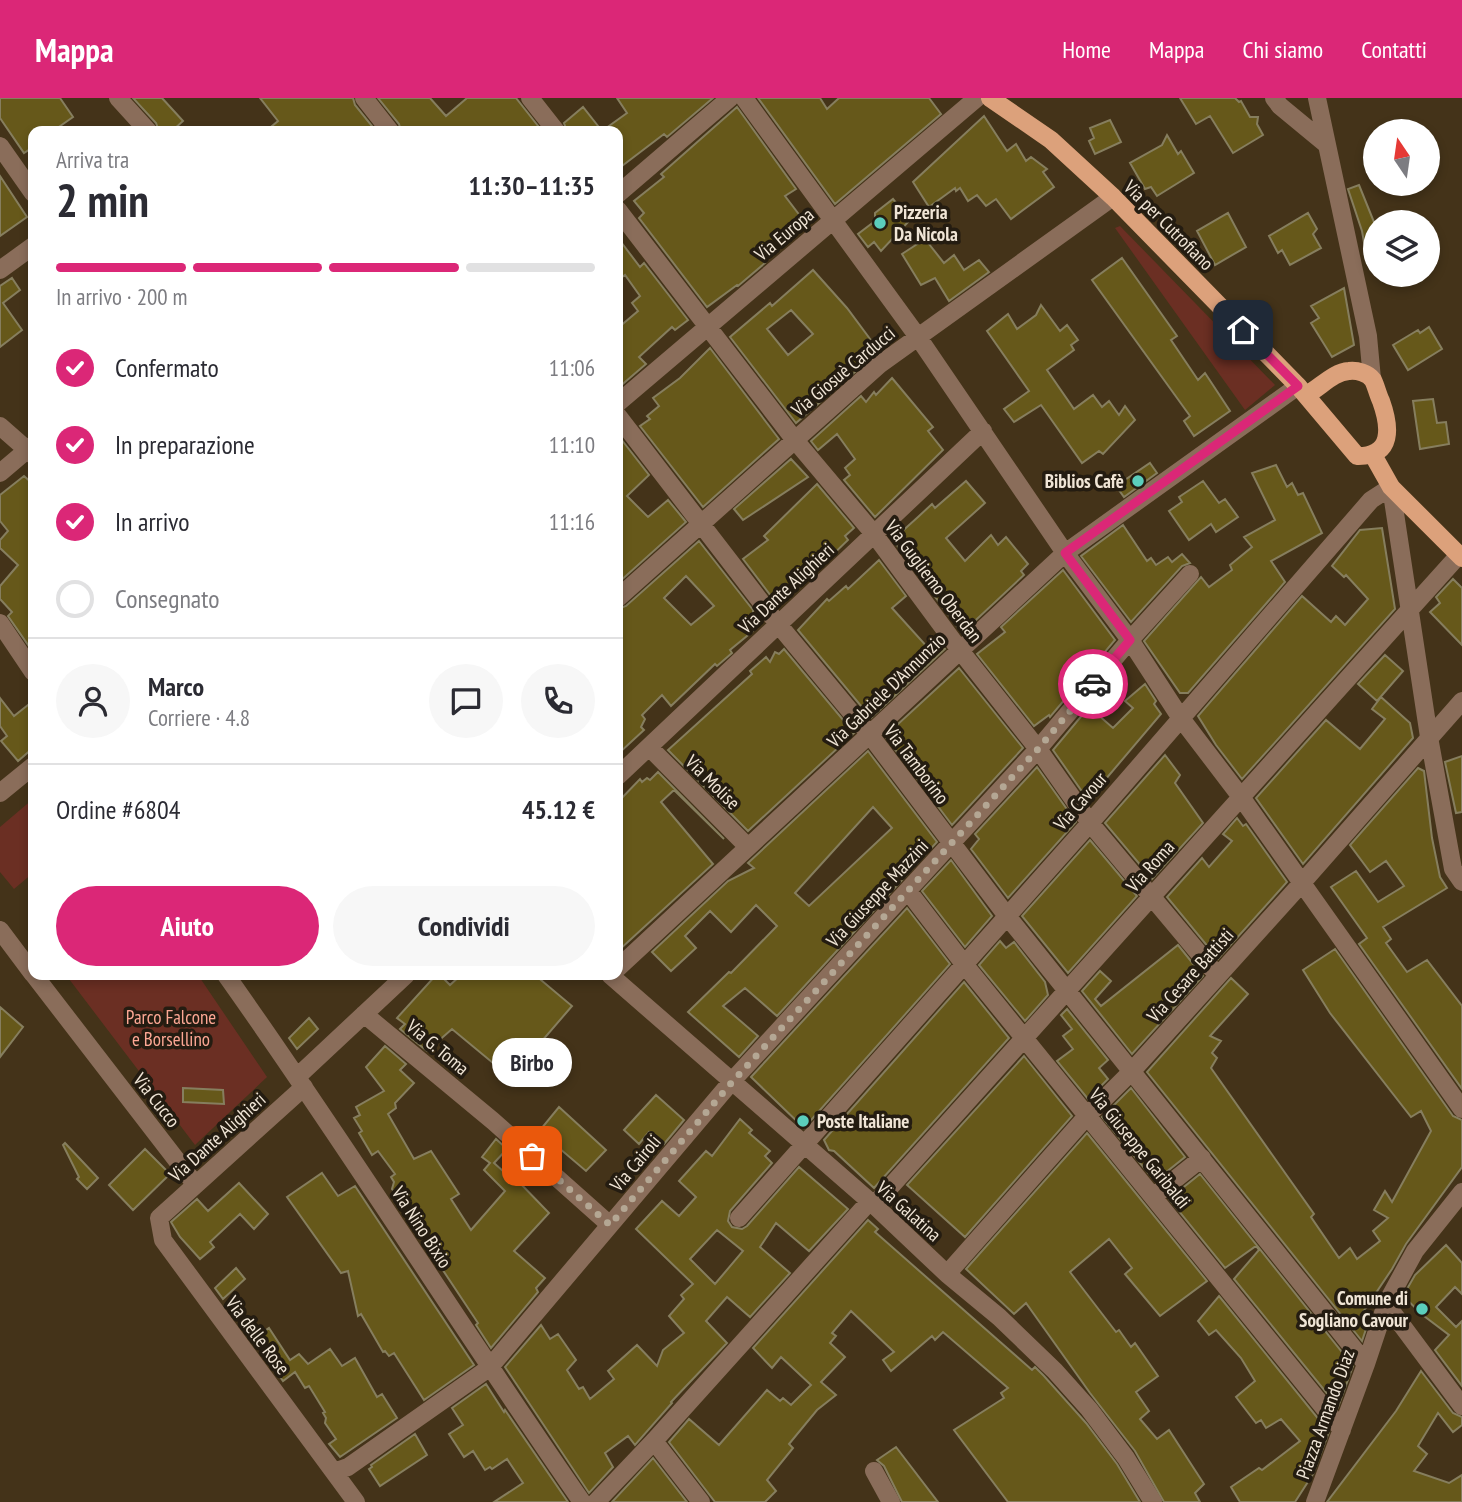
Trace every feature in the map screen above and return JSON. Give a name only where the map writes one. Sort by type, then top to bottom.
[{"type":"main road","name":"Via per Cutrofiano","points":[[990,98],[1051,140],[1113,197],[1302,391],[1357,456],[1373,455]]},
{"type":"main road","points":[[1302,391],[1348,370],[1360,371],[1372,379],[1388,424],[1388,436],[1381,449],[1373,455],[1391,487],[1460,556]]},
{"type":"street","points":[[118,98],[143,126]]},
{"type":"street","points":[[364,98],[386,126]]},
{"type":"street","points":[[530,98],[552,126]]},
{"type":"street","points":[[623,190],[730,98]]},
{"type":"street","points":[[744,98],[918,337],[1065,553],[1130,640],[1180,717],[1241,797],[1462,1109]]},
{"type":"street","name":"Via Europa","points":[[623,399],[977,98]]},
{"type":"street","points":[[1273,98],[1279,106],[1326,144]]},
{"type":"street","points":[[1317,98],[1368,335],[1372,379]]},
{"type":"street","points":[[0,146],[28,186]]},
{"type":"street","name":"Via Giosuè Carducci","points":[[623,594],[879,366],[1113,197]]},
{"type":"street","name":"Via Gugliemo Oberdan","points":[[623,216],[794,439],[874,534],[959,649],[1038,749],[1090,823],[1218,976]]},
{"type":"street","points":[[0,270],[28,250]]},
{"type":"street","name":"Via Gabriele D'Annunzio","points":[[623,963],[1065,553],[1302,391]]},
{"type":"street","name":"Via Tamborino","points":[[623,423],[778,624],[870,735],[950,844],[1366,1364]]},
{"type":"street","points":[[0,426],[28,448]]},
{"type":"street","name":"Via Dante Alighieri","points":[[623,771],[983,431]]},
{"type":"street","points":[[0,473],[28,452]]},
{"type":"street","points":[[1391,487],[1429,737],[1453,869],[1462,882]]},
{"type":"street","name":"Via Cavour","points":[[739,1218],[1090,823],[1371,500],[1391,487]]},
{"type":"street","name":"Via Roma","points":[[596,1502],[1068,990],[1460,556]]},
{"type":"street","name":"Via Giuseppe Mazzini","points":[[733,1081],[1038,749],[1190,574]]},
{"type":"street","points":[[0,623],[28,665]]},
{"type":"street","name":"Via Cesare Battisti","points":[[947,1274],[1087,1116],[1132,1071],[1301,884],[1462,701]]},
{"type":"street","name":"Via Molise","points":[[649,747],[748,847]]},
{"type":"street","points":[[0,793],[28,770]]},
{"type":"street","name":"Via Giuseppe Garibaldi","points":[[908,891],[964,964],[1342,1430]]},
{"type":"street","name":"Via Cucco","points":[[0,930],[28,967]]},
{"type":"street","name":"Via Cucco","points":[[38,980],[195,1184]]},
{"type":"street","name":"Via Nino Bixio","points":[[230,980],[301,1081],[489,1368],[582,1502]]},
{"type":"street","name":"Via Dante Alighieri","points":[[159,1218],[301,1081],[400,980]]},
{"type":"street","name":"Via Galatina","points":[[616,980],[999,1317],[1063,1381],[1126,1458],[1153,1502]]},
{"type":"street","name":"Via G. Toma","points":[[364,1014],[493,1121],[610,1225]]},
{"type":"street","name":"Via Cairoli","points":[[334,1472],[348,1467],[489,1368],[733,1081]]},
{"type":"street","points":[[1153,1197],[1202,1158]]},
{"type":"street","name":"Piazza Armando Diaz","points":[[1315,1502],[1386,1304],[1415,1251],[1462,1192]]},
{"type":"street","name":"Via delle Rose","points":[[159,1218],[163,1240],[356,1502]]},
{"type":"street","points":[[1386,1304],[1462,1406]]},
{"type":"street","points":[[654,1441],[701,1502]]},
{"type":"street","points":[[874,1471],[891,1502]]},
{"type":"green space","points":[[1120,226],[1275,385],[1245,410],[1115,228]]},
{"type":"green space","points":[[28,803],[28,877],[14,889],[0,872],[0,827]]},
{"type":"green space","name":"Parco Falcone e Borsellino","points":[[70,980],[201,980],[267,1077],[195,1145]]},
{"type":"building","points":[[0,98],[60,98],[73,117],[60,126],[28,126],[28,150],[24,153],[0,118]]},
{"type":"building","points":[[133,98],[162,98],[183,121],[178,126],[157,126]]},
{"type":"building","points":[[260,98],[353,98],[355,105],[372,126],[272,126],[278,121]]},
{"type":"building","points":[[378,98],[430,98],[446,116],[467,98],[516,98],[538,126],[400,126]]},
{"type":"building","points":[[617,98],[713,98],[667,137],[664,134],[623,165],[623,126],[609,126],[627,113]]},
{"type":"building","points":[[758,98],[820,98],[827,109],[839,98],[929,98],[941,114],[835,204]]},
{"type":"building","points":[[1180,98],[1235,98],[1241,101],[1250,117],[1258,117],[1257,124],[1263,135],[1233,153],[1210,116],[1196,124]]},
{"type":"building","points":[[583,107],[598,126],[565,126],[564,123]]},
{"type":"building","points":[[737,107],[796,189],[785,196],[804,221],[758,255],[765,263],[707,307],[639,218],[644,213],[634,201],[664,177],[661,174]]},
{"type":"building","points":[[984,116],[1007,151],[1016,144],[1026,161],[1031,157],[1047,169],[1043,172],[1054,187],[1011,219],[996,199],[986,206],[977,195],[968,201],[960,188],[956,191],[955,188],[929,207],[913,182]]},
{"type":"building","points":[[1110,120],[1121,142],[1095,154],[1089,141],[1094,138],[1090,128]]},
{"type":"building","points":[[1167,135],[1178,154],[1181,151],[1194,173],[1157,196],[1151,187],[1145,189],[1130,163],[1162,145]]},
{"type":"building","points":[[0,176],[27,217],[0,236]]},
{"type":"building","points":[[1359,185],[1369,210],[1363,210],[1363,237],[1362,231],[1348,189]]},
{"type":"building","points":[[893,199],[910,220],[881,251],[874,242],[868,247],[858,234],[875,221],[875,213]]},
{"type":"building","points":[[1228,213],[1246,247],[1215,265],[1197,231]]},
{"type":"building","points":[[1308,213],[1317,229],[1313,234],[1321,248],[1290,265],[1282,250],[1278,253],[1269,236]]},
{"type":"building","points":[[925,239],[944,263],[954,255],[964,270],[979,260],[989,272],[949,301],[935,278],[921,285],[902,254]]},
{"type":"building","points":[[623,245],[640,267],[644,263],[688,320],[675,330],[672,327],[639,357],[646,364],[623,384],[623,324],[638,311],[632,303],[640,296],[625,275],[623,276]]},
{"type":"building","points":[[1122,258],[1177,336],[1171,340],[1198,380],[1205,373],[1230,411],[1194,436],[1184,421],[1190,416],[1092,280]]},
{"type":"building","points":[[813,270],[847,308],[879,351],[796,423],[730,337],[770,303],[772,306]],"holes":[[[791,310],[813,334],[788,355],[767,329]]]},
{"type":"building","points":[[12,278],[20,290],[3,303],[22,330],[0,347],[0,286]]},
{"type":"building","points":[[1344,288],[1354,345],[1332,357],[1311,323],[1319,318],[1311,306]]},
{"type":"building","points":[[1041,305],[1060,331],[1067,325],[1078,340],[1071,345],[1074,350],[1047,370],[1074,409],[1093,395],[1102,407],[1109,401],[1119,415],[1125,406],[1135,420],[1103,454],[1099,451],[1082,463],[1041,405],[1014,422],[1004,409],[1029,391],[987,331],[1008,314],[1017,329],[1036,315]]},
{"type":"building","points":[[1429,327],[1442,349],[1408,370],[1393,345],[1418,330],[1420,333]]},
{"type":"building","points":[[710,348],[779,439],[703,507],[640,426],[650,419],[647,416],[659,406],[653,398],[680,378]]},
{"type":"building","points":[[892,378],[933,427],[928,431],[943,450],[875,517],[844,480],[850,475],[845,468],[855,459],[837,434],[818,450],[811,441],[861,396],[866,402]]},
{"type":"building","points":[[1433,399],[1437,423],[1446,422],[1449,444],[1420,449],[1413,401]]},
{"type":"building","points":[[623,442],[649,475],[627,496],[648,517],[668,500],[686,522],[623,579]]},
{"type":"building","points":[[791,459],[808,477],[743,520],[734,509]]},
{"type":"building","points":[[1150,463],[1157,473],[1124,497],[1116,486]]},
{"type":"building","points":[[1276,465],[1287,487],[1292,483],[1298,495],[1303,493],[1322,533],[1271,561],[1285,582],[1188,693],[1180,693],[1144,641],[1201,577],[1209,587],[1232,570],[1230,565],[1252,547],[1244,537],[1275,520],[1252,473]]},
{"type":"building","points":[[24,476],[28,480],[28,645],[8,616],[12,612],[0,599],[0,586],[18,565],[0,548],[0,540],[8,531],[0,521],[0,495]]},
{"type":"building","points":[[966,481],[985,503],[946,538],[965,561],[991,535],[998,545],[1006,537],[1028,564],[1021,571],[1024,575],[962,633],[896,544],[902,539],[898,535],[932,504],[935,508]]},
{"type":"building","points":[[1203,481],[1219,503],[1225,499],[1238,517],[1216,532],[1211,524],[1189,540],[1169,511],[1182,502],[1179,497]]},
{"type":"building","points":[[817,484],[854,528],[845,536],[848,540],[797,589],[791,583],[774,600],[743,559],[768,540],[764,536]]},
{"type":"building","points":[[1123,525],[1147,561],[1151,558],[1156,565],[1168,557],[1172,562],[1182,554],[1190,563],[1182,566],[1131,622],[1081,556]]},
{"type":"building","points":[[1382,528],[1395,609],[1242,779],[1198,716],[1302,596],[1331,622],[1336,616],[1345,625],[1368,599],[1346,575],[1344,577],[1332,566],[1360,530]]},
{"type":"building","points":[[699,541],[753,610],[753,631],[671,706],[662,695],[642,715],[645,719],[641,727],[644,730],[623,749],[623,607]],"holes":[[[686,576],[714,606],[691,625],[664,598]]]},
{"type":"building","points":[[879,560],[906,596],[892,608],[929,649],[937,639],[945,649],[871,718],[798,630],[827,599],[829,601],[846,586],[848,589]]},
{"type":"building","points":[[1063,570],[1115,640],[1050,717],[1049,715],[1034,726],[977,654],[1005,632],[1001,627]]},
{"type":"building","points":[[1453,579],[1462,588],[1462,645],[1430,612],[1440,603],[1436,597]]},
{"type":"building","points":[[784,649],[854,733],[748,831],[668,750],[752,674],[750,671],[766,657],[770,662],[775,652],[779,654]]},
{"type":"building","points":[[1385,655],[1403,671],[1377,701],[1358,684]]},
{"type":"building","points":[[959,668],[1023,748],[952,825],[885,736]]},
{"type":"building","points":[[1145,684],[1161,714],[1088,800],[1053,750],[1089,707],[1113,728],[1133,708],[1125,701]]},
{"type":"building","points":[[1381,697],[1410,723],[1413,738],[1303,864],[1256,798],[1326,720],[1360,749],[1385,719],[1372,709]]},
{"type":"building","points":[[0,698],[14,716],[28,705],[28,752],[18,761],[1,741],[7,736],[0,726]]},
{"type":"building","points":[[868,751],[937,842],[777,1016],[745,988],[723,1006],[758,1036],[739,1057],[688,1012],[777,926],[756,905],[731,932],[710,911],[685,936],[696,948],[671,971],[652,952],[728,881],[754,868],[748,863]],"holes":[[[873,807],[892,828],[809,906],[795,893]]]},
{"type":"building","points":[[1165,755],[1180,775],[1175,783],[1203,823],[1152,879],[1105,823]]},
{"type":"building","points":[[1462,756],[1462,812],[1456,813],[1445,762]]},
{"type":"building","points":[[1037,767],[1076,822],[1008,898],[971,849],[979,839],[975,834]]},
{"type":"building","points":[[1418,768],[1424,771],[1432,838],[1440,877],[1447,888],[1383,927],[1391,939],[1386,943],[1407,972],[1427,960],[1462,1006],[1462,1089],[1359,944],[1367,938],[1331,887],[1356,871],[1378,902],[1404,886],[1386,861],[1370,872],[1350,845]]},
{"type":"building","points":[[658,772],[724,839],[674,790],[661,802],[713,864],[623,946],[623,797],[640,779],[642,782],[647,778],[650,780]]},
{"type":"building","points":[[1237,818],[1243,826],[1246,824],[1287,882],[1218,959],[1167,897],[1202,858],[1209,867],[1232,841],[1223,834]]},
{"type":"building","points":[[1090,840],[1137,896],[1068,973],[1022,916]]},
{"type":"building","points":[[951,860],[992,916],[965,947],[922,891]]},
{"type":"building","points":[[907,908],[950,964],[804,1128],[751,1077]]},
{"type":"building","points":[[1000,941],[1006,948],[1014,942],[1045,982],[1048,995],[1025,1021],[979,965]]},
{"type":"building","points":[[1178,945],[1203,976],[1132,1054],[1082,991],[1100,971],[1111,981],[1095,999],[1101,1006]]},
{"type":"building","points":[[1335,949],[1453,1116],[1462,1120],[1462,1167],[1406,1244],[1357,1321],[1366,1329],[1362,1341],[1147,1072],[1231,978],[1248,994],[1210,1036],[1221,1041],[1212,1053],[1217,1058],[1211,1068],[1314,1214],[1311,1217],[1339,1258],[1350,1248],[1357,1259],[1380,1241],[1373,1231],[1388,1218],[1374,1210],[1385,1191],[1392,1202],[1431,1131],[1421,1111],[1411,1117],[1330,1013],[1303,970]]},
{"type":"building","points":[[431,980],[445,980],[450,985],[456,980],[541,980],[572,1006],[523,1063],[508,1050],[493,1063],[452,1029],[427,1051],[400,1029],[405,1024],[397,1018]]},
{"type":"building","points":[[964,982],[1009,1038],[874,1188],[834,1151],[829,1150],[824,1140]]},
{"type":"building","points":[[0,1007],[23,1027],[0,1057]]},
{"type":"building","points":[[1067,1009],[1108,1060],[1099,1068],[1108,1079],[1088,1099],[1057,1061],[1073,1049],[1063,1036],[1072,1029],[1061,1015]]},
{"type":"building","points":[[309,1018],[318,1029],[297,1049],[289,1038]]},
{"type":"building","points":[[385,1046],[406,1064],[400,1070],[414,1083],[395,1103],[396,1108],[388,1114],[414,1159],[431,1151],[459,1194],[451,1199],[471,1230],[505,1191],[484,1170],[490,1163],[482,1157],[496,1139],[507,1149],[494,1163],[514,1181],[516,1179],[549,1213],[514,1251],[545,1278],[536,1288],[538,1292],[491,1348],[476,1325],[478,1323],[399,1204],[403,1202],[392,1189],[394,1182],[391,1177],[395,1174],[378,1151],[372,1155],[359,1133],[362,1131],[354,1118],[360,1115],[356,1107],[384,1091],[366,1067]]},
{"type":"building","points":[[1024,1056],[1072,1116],[965,1237],[907,1185]]},
{"type":"building","points":[[183,1088],[223,1090],[224,1104],[183,1102]]},
{"type":"building","points":[[1131,1088],[1185,1157],[1155,1181],[1102,1117]]},
{"type":"building","points":[[656,1095],[684,1120],[664,1144],[649,1132],[639,1144],[624,1130]]},
{"type":"building","points":[[559,1107],[606,1150],[586,1171],[559,1148],[554,1149],[536,1135]]},
{"type":"building","points":[[740,1119],[752,1130],[749,1133],[770,1151],[765,1156],[772,1163],[730,1211],[728,1221],[732,1227],[742,1229],[747,1226],[799,1167],[848,1209],[809,1251],[776,1223],[760,1247],[790,1273],[750,1317],[727,1297],[706,1321],[727,1343],[635,1445],[628,1436],[605,1453],[613,1467],[589,1493],[505,1367],[541,1325],[550,1339],[558,1334],[576,1360],[567,1370],[579,1389],[583,1387],[590,1399],[614,1379],[608,1371],[637,1345],[657,1366],[663,1350],[684,1333],[669,1316],[684,1299],[681,1295],[693,1284],[636,1229],[662,1201],[679,1216],[696,1197],[679,1181],[706,1151],[712,1156]],"holes":[[[717,1230],[743,1251],[715,1284],[690,1259]]]},
{"type":"building","points":[[1087,1133],[1207,1281],[1160,1316],[1125,1274],[1132,1268],[1109,1239],[1070,1272],[1116,1332],[1119,1330],[1131,1347],[1135,1343],[1158,1376],[1136,1392],[1149,1411],[1140,1419],[1157,1439],[1169,1430],[1204,1484],[1195,1493],[1200,1502],[1164,1502],[1135,1451],[1026,1303],[1014,1314],[966,1269]]},
{"type":"building","points":[[65,1143],[98,1178],[87,1189],[77,1179],[79,1177],[63,1145]]},
{"type":"building","points":[[145,1149],[170,1174],[133,1210],[109,1185]]},
{"type":"building","points":[[322,1173],[338,1196],[355,1186],[474,1365],[424,1400],[394,1353],[389,1356],[383,1352],[361,1314],[358,1316],[348,1271],[341,1273],[287,1197]]},
{"type":"building","points":[[1200,1174],[1353,1366],[1338,1407],[1234,1279],[1259,1250],[1256,1246],[1225,1268],[1169,1199]]},
{"type":"building","points":[[239,1183],[268,1214],[254,1229],[240,1214],[210,1242],[214,1247],[200,1259],[180,1237],[171,1222],[197,1199],[208,1211]]},
{"type":"building","points":[[868,1220],[878,1229],[875,1232],[1032,1370],[1035,1367],[1044,1376],[1086,1423],[1117,1464],[1140,1502],[1008,1502],[954,1430],[1004,1398],[1001,1393],[1008,1388],[943,1332],[935,1340],[932,1336],[891,1371],[883,1360],[894,1352],[851,1311],[832,1333],[836,1336],[830,1343],[845,1357],[821,1382],[836,1395],[817,1410],[789,1444],[793,1448],[767,1480],[776,1491],[765,1502],[715,1502],[669,1442],[689,1419],[719,1445],[767,1390],[780,1401],[783,1398],[791,1405],[811,1385],[781,1357],[772,1368],[753,1348]]},
{"type":"building","points":[[1446,1245],[1462,1263],[1462,1294],[1455,1287],[1436,1307],[1456,1327],[1462,1321],[1462,1386],[1435,1350],[1449,1335],[1403,1296],[1415,1275]]},
{"type":"building","points":[[236,1268],[245,1279],[223,1299],[215,1288]]},
{"type":"building","points":[[1219,1296],[1329,1432],[1313,1474],[1295,1502],[1240,1502],[1231,1487],[1259,1468],[1262,1470],[1300,1441],[1281,1419],[1266,1428],[1261,1420],[1256,1423],[1236,1397],[1255,1381],[1241,1358],[1216,1330],[1209,1335],[1198,1321]]},
{"type":"building","points":[[269,1328],[290,1360],[299,1354],[308,1364],[330,1349],[342,1366],[355,1358],[377,1397],[382,1394],[397,1418],[340,1457],[329,1444],[336,1439],[325,1423],[325,1412],[309,1386],[305,1388],[295,1372],[283,1381],[253,1339]]},
{"type":"building","points":[[1421,1371],[1453,1413],[1462,1417],[1462,1425],[1453,1432],[1438,1413],[1418,1446],[1427,1454],[1414,1471],[1449,1483],[1462,1475],[1462,1502],[1327,1502],[1396,1411]]},
{"type":"building","points":[[486,1384],[568,1502],[494,1502],[523,1483],[507,1459],[492,1469],[490,1467],[485,1470],[473,1451],[464,1457],[449,1434],[463,1425],[452,1408]]},
{"type":"building","points":[[415,1434],[427,1455],[380,1486],[369,1469],[371,1465]]},
{"type":"building","points":[[896,1447],[938,1502],[902,1502],[884,1466],[877,1460]]},
{"type":"building","points":[[653,1458],[687,1502],[612,1502]]},
{"type":"way so far","points":[[532,1156],[610,1225],[733,1081],[1038,749],[1093,684]]},
{"type":"place","name":"Pizzeria Da Nicola","points":[[880,223]]},
{"type":"place","name":"Biblios Cafè","points":[[1138,481]]},
{"type":"place","name":"Poste Italiane","points":[[803,1121]]},
{"type":"place","name":"Birbo","points":[[532,1156]]},
{"type":"place","name":"Comune di Sogliano Cavour","points":[[1422,1309]]},
{"type":"route","points":[[1093,684],[1130,640],[1065,553],[1298,386],[1243,330]]}]
